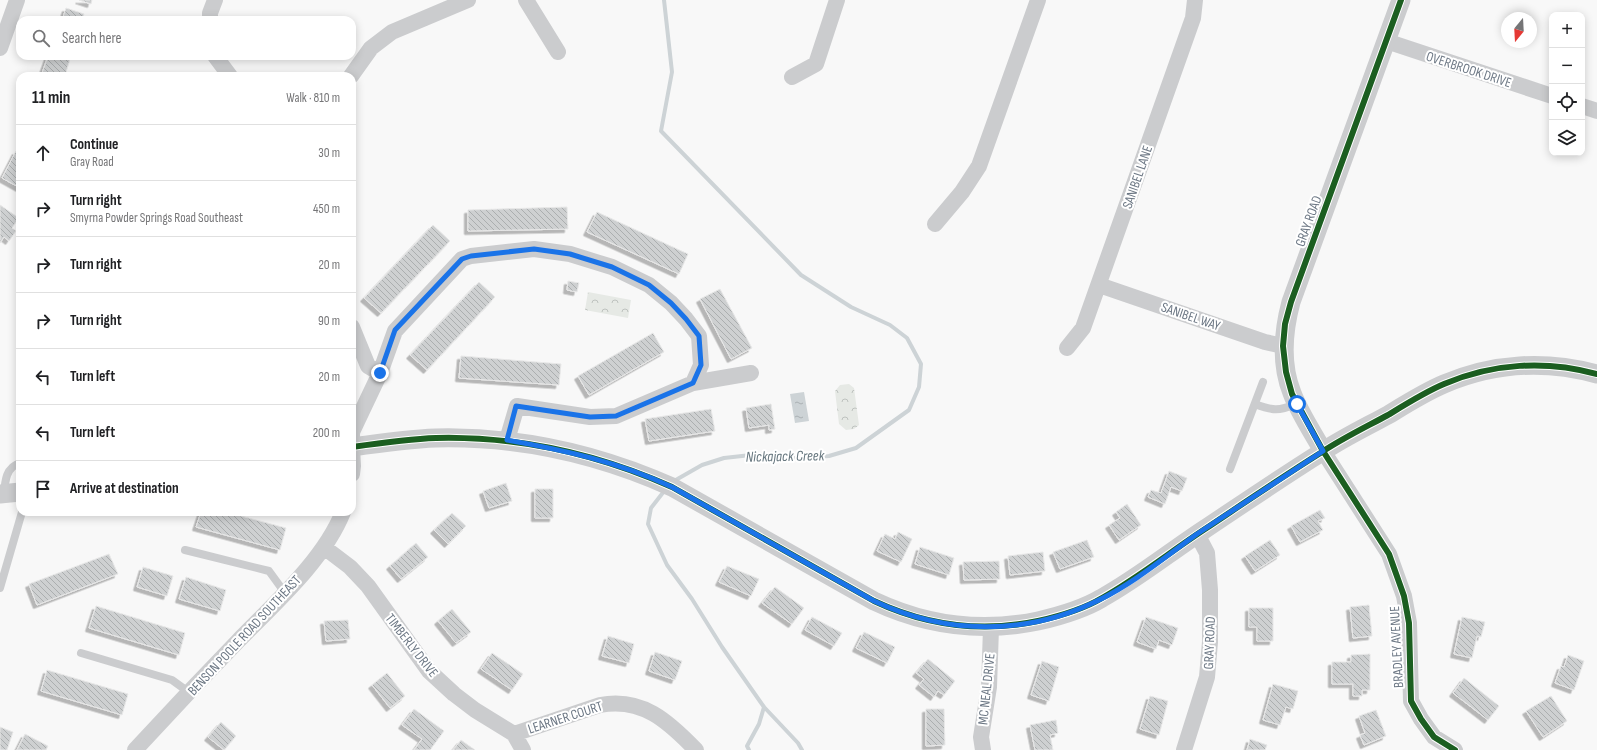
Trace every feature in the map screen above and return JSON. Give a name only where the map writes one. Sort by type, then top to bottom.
[{"type":"street","points":[[0,48],[2,31],[17,0]]},
{"type":"street","points":[[210,16],[215,0]]},
{"type":"street","points":[[354,72],[372,48],[392,32],[445,5],[468,0]]},
{"type":"street","points":[[526,0],[558,52]]},
{"type":"street","points":[[792,77],[816,64],[837,0]]},
{"type":"street","points":[[935,224],[962,192],[979,166],[1038,0]]},
{"type":"street","name":"SANIBEL LANE","points":[[1067,348],[1083,328],[1099,285],[1193,18],[1195,0]]},
{"type":"street","name":"GRAY ROAD","points":[[1323,451],[1292,394],[1286,372],[1284,346],[1285,324],[1291,302],[1401,0]]},
{"type":"street","name":"OVERBROOK DRIVE","points":[[1386,41],[1549,95]]},
{"type":"street","points":[[218,60],[227,72]]},
{"type":"street","points":[[1585,107],[1597,111]]},
{"type":"street","points":[[356,424],[380,373],[395,330],[462,259],[471,256],[534,249],[570,254],[612,267],[649,285],[671,303],[699,336],[701,365],[693,383]]},
{"type":"street","name":"SANIBEL WAY","points":[[1099,285],[1265,342],[1284,346]]},
{"type":"street","points":[[356,337],[368,366],[380,373]]},
{"type":"street","points":[[356,446],[436,438],[507,440],[598,459],[644,474],[672,487],[874,601],[894,610],[936,622],[959,626],[991,628],[1018,625],[1047,619],[1078,610],[1100,599],[1124,585],[1197,534],[1323,451],[1443,384],[1475,372],[1519,365],[1548,365],[1597,374]]},
{"type":"street","points":[[507,440],[516,406],[590,417],[616,416],[693,383],[751,373]]},
{"type":"street","name":"BRADLEY AVENUE","points":[[1323,451],[1389,554],[1404,596],[1409,623],[1411,701],[1420,719],[1434,737],[1454,750]]},
{"type":"street","name":"BENSON POOLE ROAD SOUTHEAST","points":[[135,750],[285,593],[325,548],[341,516]]},
{"type":"street","name":"GRAY ROAD","points":[[1184,750],[1207,677],[1210,642],[1210,590],[1206,553],[1197,534]]},
{"type":"street","name":"TIMBERLY DRIVE","points":[[325,548],[350,567],[368,586],[429,671],[454,694],[475,710],[514,734],[523,750]]},
{"type":"street","name":"MC NEAL DRIVE","points":[[983,750],[981,737],[989,687],[991,628]]},
{"type":"street","name":"LEARNER COURT","points":[[514,734],[612,702],[623,703],[648,710],[676,730],[696,750]]},
{"type":"lane","points":[[1230,469],[1263,382]]},
{"type":"lane","points":[[1255,404],[1267,409],[1277,410],[1297,404]]},
{"type":"lane","points":[[8,493],[4,480],[7,473],[16,464]]},
{"type":"lane","points":[[0,588],[21,516]]},
{"type":"lane","points":[[185,550],[269,572],[285,593]]},
{"type":"lane","points":[[81,653],[172,680],[190,693]]},
{"type":"green space","points":[[588,292],[631,300],[628,318],[585,310]]},
{"type":"green space","points":[[849,384],[854,388],[859,425],[854,429],[846,430],[839,424],[835,391],[840,385]]},
{"type":"water","points":[[804,392],[809,421],[795,423],[790,394]]},
{"type":"building","points":[[79,0],[92,0],[91,4]]},
{"type":"building","points":[[66,8],[84,14],[83,16],[63,16]]},
{"type":"building","points":[[47,60],[70,60],[66,72],[42,72]]},
{"type":"building","points":[[16,151],[16,186],[2,178]]},
{"type":"building","points":[[0,205],[16,216],[16,222],[12,228],[16,231],[9,241],[4,237],[0,243]]},
{"type":"building","points":[[567,207],[568,229],[468,231],[468,210]]},
{"type":"building","points":[[597,212],[688,254],[679,274],[587,232]]},
{"type":"building","points":[[433,225],[450,241],[381,313],[364,298]]},
{"type":"building","points":[[568,281],[579,283],[577,292],[567,290]]},
{"type":"building","points":[[479,282],[495,297],[427,370],[410,355]]},
{"type":"building","points":[[720,289],[752,348],[731,359],[700,299]]},
{"type":"building","points":[[653,333],[664,352],[589,395],[578,376]]},
{"type":"building","points":[[461,356],[561,364],[559,385],[459,378]]},
{"type":"building","points":[[771,404],[775,429],[769,430],[769,425],[749,428],[746,408]]},
{"type":"building","points":[[711,409],[715,431],[649,441],[645,419]]},
{"type":"building","points":[[1169,471],[1187,478],[1182,491],[1171,487],[1165,504],[1148,497],[1151,490],[1161,493]]},
{"type":"building","points":[[506,483],[512,501],[489,508],[483,491]]},
{"type":"building","points":[[535,489],[553,489],[553,518],[535,518]]},
{"type":"building","points":[[1127,504],[1141,525],[1119,540],[1109,525],[1120,518],[1116,512]]},
{"type":"building","points":[[1320,510],[1325,518],[1318,521],[1323,530],[1300,542],[1291,526]]},
{"type":"building","points":[[452,513],[466,526],[448,544],[434,530]]},
{"type":"building","points":[[200,516],[241,516],[286,528],[280,550],[196,527]]},
{"type":"building","points":[[898,532],[912,539],[901,562],[877,551],[885,534],[895,539]]},
{"type":"building","points":[[1087,540],[1094,557],[1060,569],[1053,552]]},
{"type":"building","points":[[1270,540],[1280,555],[1255,571],[1245,556]]},
{"type":"building","points":[[416,543],[428,557],[401,579],[390,566]]},
{"type":"building","points":[[920,547],[954,558],[949,575],[915,564]]},
{"type":"building","points":[[1043,552],[1045,571],[1010,575],[1008,556]]},
{"type":"building","points":[[109,554],[118,574],[37,605],[29,584]]},
{"type":"building","points":[[999,561],[1000,579],[964,580],[963,562]]},
{"type":"building","points":[[727,566],[759,579],[751,596],[719,582]]},
{"type":"building","points":[[143,567],[173,576],[167,596],[137,587]]},
{"type":"building","points":[[186,577],[226,590],[220,611],[179,599]]},
{"type":"building","points":[[775,587],[804,608],[792,624],[762,603]]},
{"type":"building","points":[[1369,605],[1372,636],[1353,638],[1350,607]]},
{"type":"building","points":[[96,606],[185,633],[179,655],[89,628]]},
{"type":"building","points":[[1249,608],[1273,608],[1273,641],[1257,641],[1257,627],[1249,627]]},
{"type":"building","points":[[452,609],[471,632],[456,643],[438,621]]},
{"type":"building","points":[[812,617],[842,633],[834,646],[805,630]]},
{"type":"building","points":[[1146,617],[1178,628],[1172,645],[1159,640],[1156,649],[1137,642]]},
{"type":"building","points":[[1462,617],[1485,622],[1481,637],[1477,636],[1472,658],[1454,654]]},
{"type":"building","points":[[348,620],[350,639],[326,641],[324,621]]},
{"type":"building","points":[[864,632],[895,647],[887,663],[856,648]]},
{"type":"building","points":[[608,636],[634,644],[629,663],[602,656]]},
{"type":"building","points":[[655,652],[682,661],[675,680],[649,671]]},
{"type":"building","points":[[492,653],[523,674],[512,690],[481,669]]},
{"type":"building","points":[[1370,654],[1370,690],[1362,690],[1362,696],[1353,696],[1353,684],[1332,684],[1332,662],[1351,662],[1351,655]]},
{"type":"building","points":[[1568,655],[1584,661],[1574,690],[1555,683],[1561,666],[1564,667]]},
{"type":"building","points":[[928,659],[955,681],[944,695],[938,691],[934,697],[919,685],[924,679],[916,673]]},
{"type":"building","points":[[1042,661],[1059,667],[1049,701],[1031,695]]},
{"type":"building","points":[[47,670],[128,694],[122,715],[41,691]]},
{"type":"building","points":[[387,673],[405,696],[390,708],[372,685]]},
{"type":"building","points":[[1464,678],[1499,706],[1488,720],[1453,693]]},
{"type":"building","points":[[1273,684],[1298,691],[1293,709],[1286,707],[1280,725],[1263,720]]},
{"type":"building","points":[[1150,696],[1168,701],[1159,735],[1140,729]]},
{"type":"building","points":[[1551,696],[1567,721],[1543,737],[1526,711]]},
{"type":"building","points":[[414,709],[444,731],[430,750],[414,750],[422,739],[402,725]]},
{"type":"building","points":[[926,709],[944,709],[945,745],[926,746]]},
{"type":"building","points":[[1376,710],[1386,736],[1364,745],[1360,735],[1365,733],[1359,716]]},
{"type":"building","points":[[1056,720],[1058,733],[1050,735],[1053,750],[1035,750],[1030,725]]},
{"type":"building","points":[[221,722],[236,736],[224,750],[208,737]]},
{"type":"building","points":[[0,727],[13,732],[7,750],[0,750]]},
{"type":"building","points":[[25,734],[48,746],[46,750],[17,750]]},
{"type":"building","points":[[1250,739],[1267,745],[1265,750],[1247,750]]},
{"type":"building","points":[[461,740],[475,750],[453,750]]},
{"type":"waterway","name":"Nickajack Creek","points":[[664,0],[672,72],[661,131],[801,275],[851,307],[890,325],[907,338],[921,364],[919,387],[909,410],[856,448],[829,456],[801,458],[760,454],[724,458],[702,465],[674,481]]},
{"type":"waterway","name":"Nickajack Creek","points":[[665,490],[651,508],[648,524],[667,565],[692,599],[722,647],[764,707],[798,743],[802,750]]},
{"type":"waterway","name":"Nickajack Creek","points":[[749,750],[747,746],[759,724],[764,707]]},
{"type":"cycle path","points":[[1401,0],[1291,302],[1285,324],[1283,346],[1286,372],[1292,394],[1323,451],[1389,554],[1404,596],[1409,623],[1411,701],[1421,719],[1434,737],[1455,750]]},
{"type":"cycle path","points":[[356,446],[415,439],[467,438],[527,444],[586,456],[644,475],[672,487],[874,601],[894,610],[954,625],[975,627],[1016,625],[1046,619],[1087,606],[1128,582],[1278,480],[1346,437],[1444,384],[1481,372],[1520,366],[1539,365],[1597,374]]},
{"type":"route","points":[[380,373],[395,330],[462,259],[471,256],[534,249],[570,254],[612,267],[649,285],[671,303],[699,336],[701,365],[693,383],[616,416],[590,417],[516,406],[507,440],[598,459],[644,474],[707,506],[874,601],[894,610],[936,622],[959,626],[991,628],[1018,625],[1054,617],[1078,610],[1100,599],[1124,585],[1197,534],[1323,451],[1297,404]]}]
